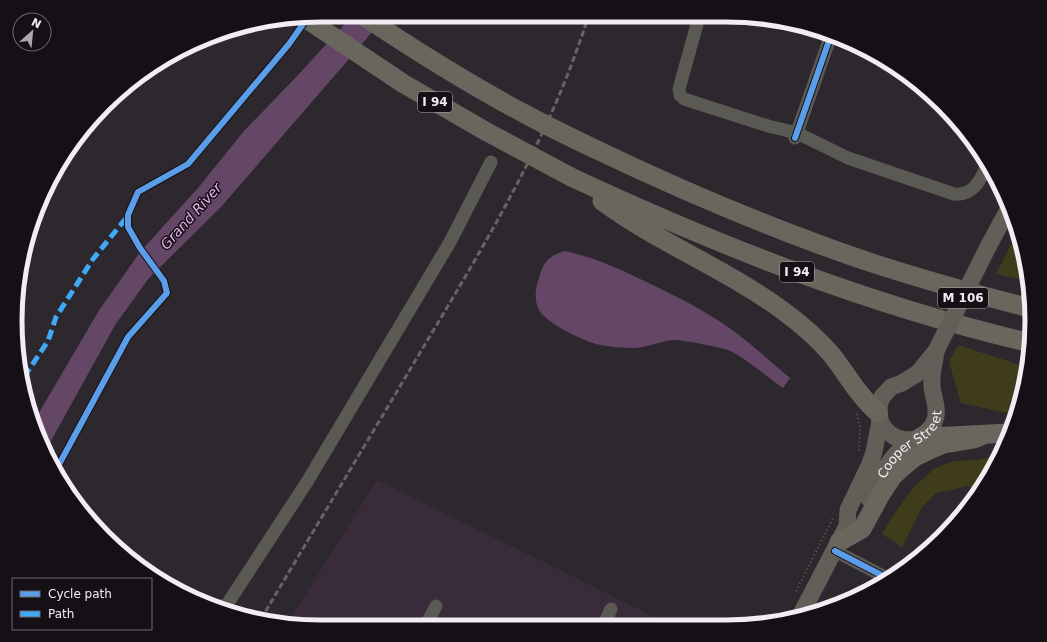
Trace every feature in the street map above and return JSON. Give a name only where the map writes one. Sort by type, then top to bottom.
[{"type":"highway","name":"I 94","points":[[312,22],[404,84],[487,132],[571,176],[691,231],[794,272],[965,326],[1024,341]]},
{"type":"highway","name":"I 94","points":[[372,22],[393,36],[527,115],[641,171],[732,211],[876,264],[1024,306]]},
{"type":"highway","points":[[571,176],[622,215],[668,243],[745,286],[787,313],[822,345],[879,417]]},
{"type":"highway","points":[[949,286],[1024,299]]},
{"type":"highway","points":[[918,438],[1003,434]]},
{"type":"highway","points":[[840,540],[862,529],[893,476],[915,457],[944,444],[974,439],[984,435]]},
{"type":"main road","name":"Cooper Street","points":[[803,610],[840,540],[848,510],[870,464],[877,441],[880,402],[884,394],[891,387],[902,383],[918,373],[936,351],[1005,215]]},
{"type":"main road","name":"Cooper Street","points":[[840,540],[859,518],[890,462],[899,451],[931,428],[935,421],[936,409],[932,381],[936,351]]},
{"type":"main road","points":[[902,383],[912,383],[920,386],[928,391],[934,399]]},
{"type":"main road","points":[[879,417],[886,431],[893,436],[902,440],[918,438]]},
{"type":"street","points":[[698,22],[679,89],[680,95],[684,99],[796,136],[848,158],[954,194],[962,194],[974,188],[980,181],[985,171]]},
{"type":"street","points":[[796,136],[829,41]]},
{"type":"street","points":[[227,605],[307,482],[450,242],[491,162]]},
{"type":"street","points":[[840,540],[884,575]]},
{"type":"street","points":[[429,620],[436,606]]},
{"type":"street","points":[[606,620],[612,609]]},
{"type":"shaded area","points":[[1014,240],[1022,279],[996,274]]},
{"type":"shaded area","points":[[958,345],[1021,365],[1015,398],[1010,414],[961,403],[949,362]]},
{"type":"shaded area","points":[[992,456],[974,489],[968,486],[936,493],[922,507],[902,547],[882,534],[894,514],[914,487],[935,468],[955,461],[978,460]]},
{"type":"shaded area","points":[[377,480],[661,620],[321,620],[291,618]]},
{"type":"shaded area","points":[[830,596],[836,599],[827,602]]},
{"type":"water","name":"Grand River","points":[[347,22],[381,22],[221,207],[149,278],[115,325],[49,444],[37,415],[98,312],[140,252],[198,188],[244,131]]},
{"type":"water","points":[[564,251],[610,265],[693,305],[732,330],[790,378],[783,388],[735,353],[728,350],[674,340],[635,348],[606,346],[582,339],[556,325],[539,310],[536,302],[536,290],[541,272],[547,260]]},
{"type":"railway","points":[[264,614],[448,307],[494,227],[516,186],[556,103],[573,61],[586,22]]},
{"type":"marked path","points":[[27,373],[48,341],[56,317],[93,259],[127,217]]},
{"type":"cycle path","points":[[59,464],[128,337],[167,293],[164,281],[140,248],[128,227],[128,215],[138,192],[188,164],[289,44],[304,23]]},
{"type":"cycle path","points":[[795,138],[829,41]]},
{"type":"cycle path","points":[[835,551],[883,576]]}]
